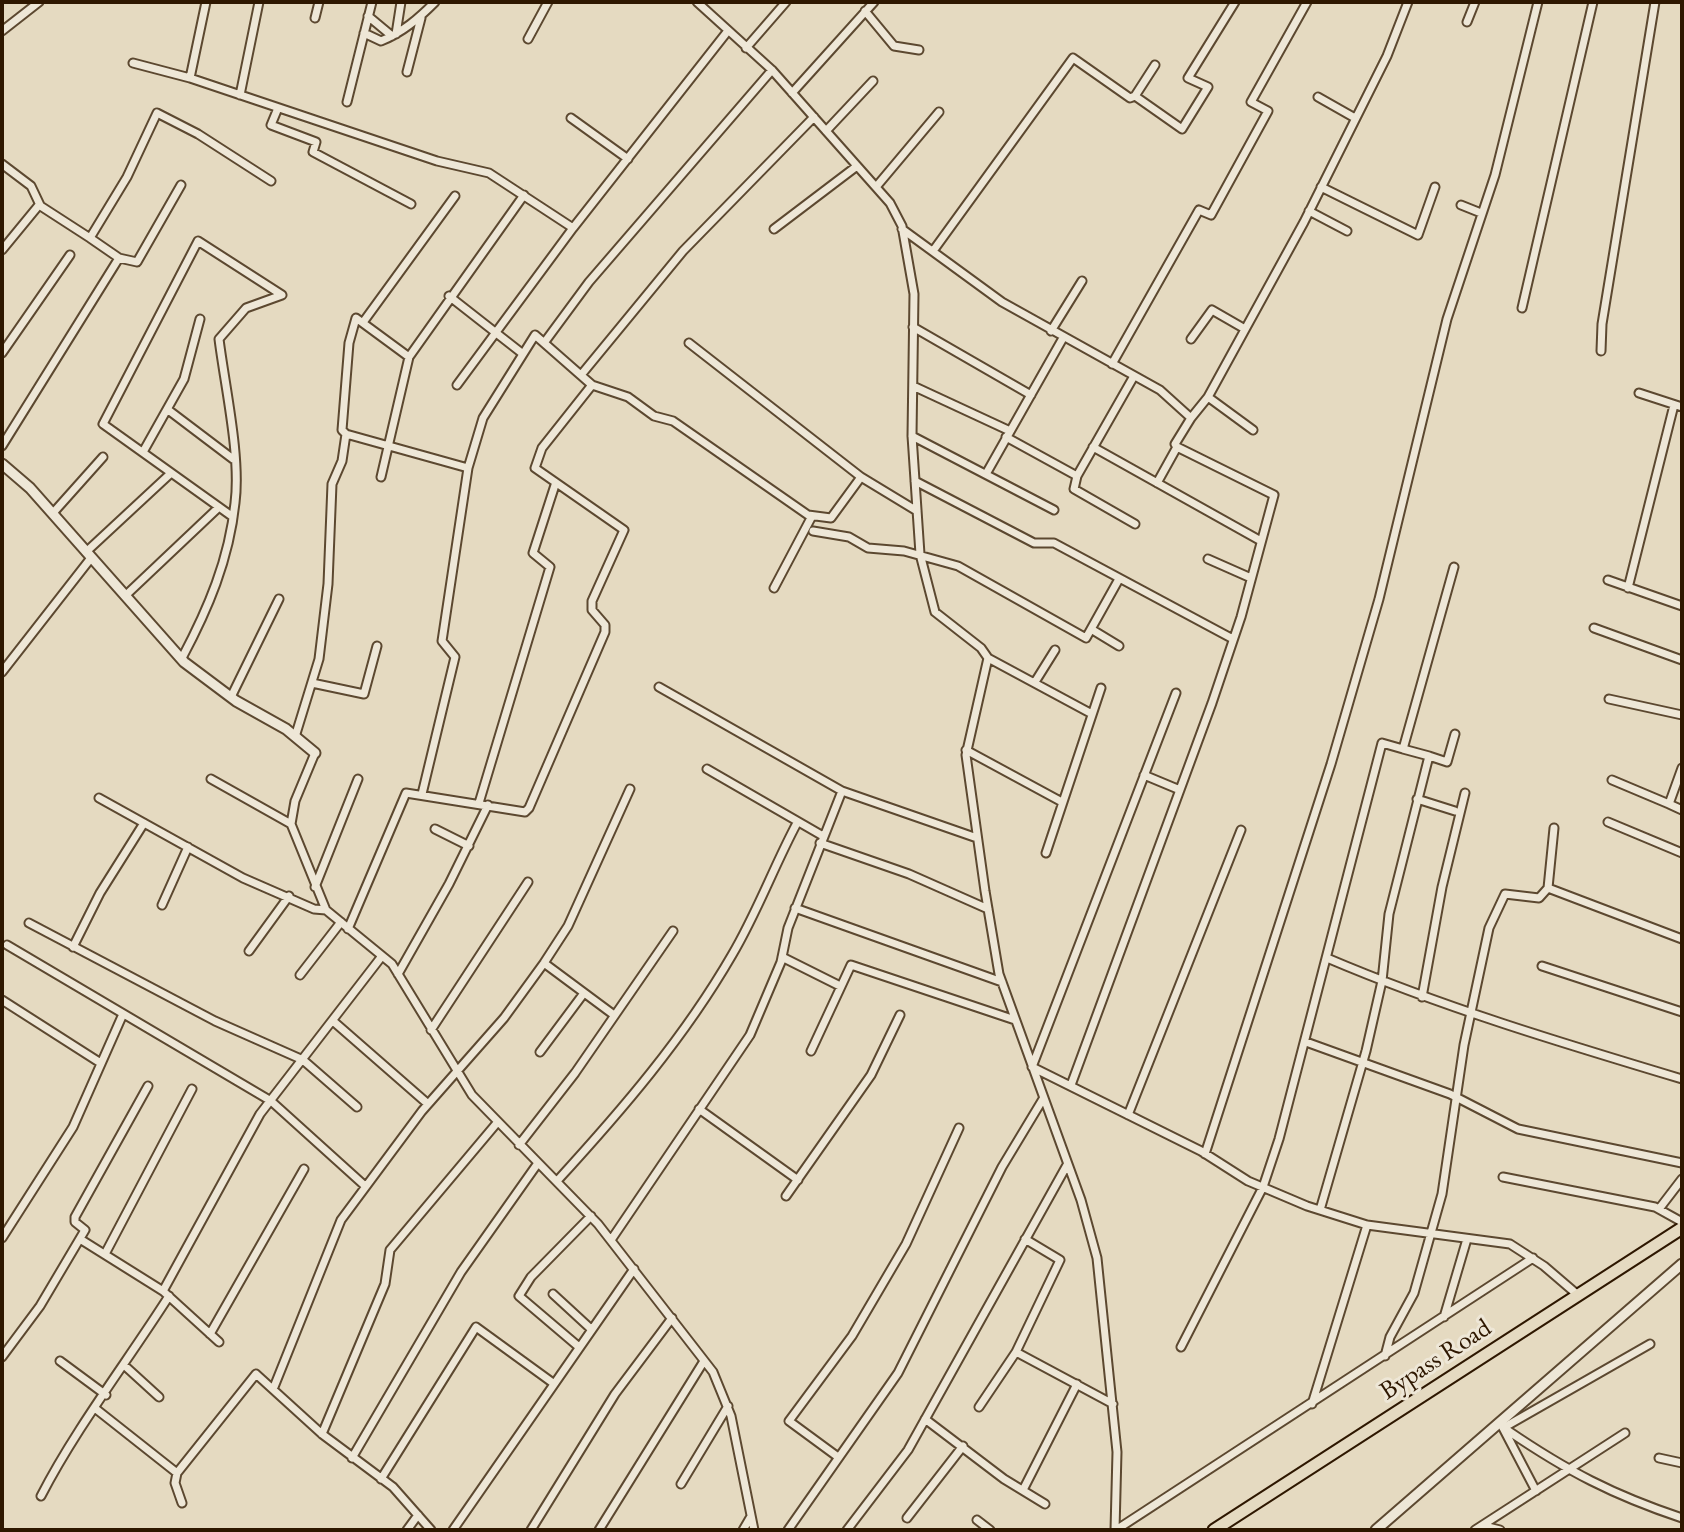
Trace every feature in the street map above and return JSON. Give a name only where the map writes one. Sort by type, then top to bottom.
[{"type":"main road","name":"Bypass Road","points":[[1214,1530],[1579,1296],[1682,1225]]},
{"type":"street","points":[[2,31],[39,2]]},
{"type":"street","points":[[190,78],[206,2]]},
{"type":"street","points":[[240,95],[259,2]]},
{"type":"street","points":[[315,18],[319,2]]},
{"type":"street","points":[[347,102],[372,2]]},
{"type":"street","points":[[394,35],[401,2]]},
{"type":"street","points":[[364,33],[381,41],[421,16],[435,2]]},
{"type":"street","points":[[528,39],[548,2]]},
{"type":"street","points":[[697,2],[705,6],[727,32],[772,70],[890,203],[902,229],[914,294],[912,436],[920,554],[935,612],[981,648],[988,658],[1092,714]]},
{"type":"street","points":[[746,48],[786,2]]},
{"type":"street","points":[[792,93],[874,2]]},
{"type":"street","points":[[1135,96],[1182,129],[1208,87],[1188,78],[1235,2]]},
{"type":"street","points":[[1112,364],[1199,210],[1211,215],[1252,142],[1268,111],[1251,102],[1307,2]]},
{"type":"street","points":[[1157,483],[1191,418],[1208,397],[1309,211],[1408,2]]},
{"type":"street","points":[[1467,22],[1475,2]]},
{"type":"street","points":[[1205,1154],[1366,644],[1447,319],[1495,175],[1538,2]]},
{"type":"street","points":[[1522,308],[1593,2]]},
{"type":"street","points":[[1601,351],[1602,324],[1655,2]]},
{"type":"street","points":[[865,11],[894,46],[919,50]]},
{"type":"street","points":[[368,16],[394,35]]},
{"type":"street","points":[[407,72],[421,16]]},
{"type":"street","points":[[457,385],[573,228],[727,32]]},
{"type":"street","points":[[933,251],[1073,58],[1130,98],[1135,96],[1155,65]]},
{"type":"street","points":[[133,63],[190,78],[437,161],[489,173],[573,228]]},
{"type":"street","points":[[544,343],[589,282],[772,70]]},
{"type":"street","points":[[826,131],[873,81]]},
{"type":"street","points":[[1318,97],[1355,118]]},
{"type":"street","points":[[278,108],[271,125],[316,142],[313,152],[411,204]]},
{"type":"street","points":[[876,187],[939,112]]},
{"type":"street","points":[[90,238],[127,177],[157,113],[198,134],[271,181]]},
{"type":"street","points":[[581,375],[692,241],[814,117]]},
{"type":"street","points":[[571,118],[628,159]]},
{"type":"street","points":[[2,164],[31,186],[40,205],[119,258],[137,262],[181,185]]},
{"type":"street","points":[[774,229],[857,166]]},
{"type":"street","points":[[1321,187],[1418,235],[1435,187]]},
{"type":"street","points":[[381,477],[409,357],[449,296],[524,195]]},
{"type":"street","points":[[364,321],[455,196]]},
{"type":"street","points":[[2,250],[40,205]]},
{"type":"street","points":[[1461,205],[1481,213]]},
{"type":"street","points":[[1309,211],[1347,231]]},
{"type":"street","points":[[902,229],[1002,302],[1160,390],[1191,418]]},
{"type":"street","points":[[182,658],[218,581],[233,517],[236,502],[219,339],[246,308],[282,295],[198,241],[103,424],[233,517]]},
{"type":"street","points":[[2,353],[70,255]]},
{"type":"street","points":[[2,446],[119,258]]},
{"type":"street","points":[[1051,331],[1082,281]]},
{"type":"street","points":[[449,296],[523,354]]},
{"type":"street","points":[[1191,339],[1212,310],[1245,329]]},
{"type":"street","points":[[409,357],[356,318],[349,343],[342,430],[386,447],[468,468]]},
{"type":"street","points":[[143,452],[184,379],[200,319]]},
{"type":"street","points":[[913,327],[1031,395]]},
{"type":"street","points":[[422,794],[455,657],[442,641],[468,468],[483,418],[535,335],[592,385],[628,397],[654,416],[673,421],[812,516],[831,518],[861,477]]},
{"type":"street","points":[[986,474],[1063,338]]},
{"type":"street","points":[[689,343],[861,477],[917,511]]},
{"type":"street","points":[[1134,376],[1077,476],[1074,489],[1135,524]]},
{"type":"street","points":[[348,929],[406,793],[525,812],[529,808],[605,632],[605,625],[592,610],[592,601],[624,530],[536,472],[535,464],[542,448],[592,385]]},
{"type":"street","points":[[913,386],[1008,434],[1077,476]]},
{"type":"street","points":[[1628,588],[1678,406],[1639,393]]},
{"type":"street","points":[[1208,397],[1253,430]]},
{"type":"street","points":[[167,409],[233,459]]},
{"type":"street","points":[[295,737],[319,659],[328,584],[332,484],[342,461],[346,434]]},
{"type":"street","points":[[912,436],[1054,510]]},
{"type":"street","points":[[1093,447],[1261,541]]},
{"type":"street","points":[[1071,1085],[1233,639],[1274,495],[1177,447]]},
{"type":"street","points":[[53,513],[103,457]]},
{"type":"street","points":[[2,464],[53,513],[182,658],[231,697],[315,753],[295,801],[291,824],[326,910],[382,956],[398,974],[456,1070],[496,1124],[591,1216],[704,1361],[721,1387],[728,1406],[754,1530]]},
{"type":"street","points":[[2,672],[88,555],[170,474]]},
{"type":"street","points":[[915,481],[1034,543],[1054,543],[1233,639]]},
{"type":"street","points":[[398,974],[469,846],[483,804],[550,567],[533,553],[555,485]]},
{"type":"street","points":[[125,596],[218,508]]},
{"type":"street","points":[[774,588],[801,543],[812,516]]},
{"type":"street","points":[[813,531],[849,537],[868,548],[920,554],[958,566],[1086,638],[1119,579]]},
{"type":"street","points":[[1208,559],[1251,578]]},
{"type":"street","points":[[1403,749],[1454,567]]},
{"type":"street","points":[[1608,580],[1682,606]]},
{"type":"street","points":[[231,697],[279,599]]},
{"type":"street","points":[[1594,628],[1682,660]]},
{"type":"street","points":[[1091,629],[1119,646]]},
{"type":"street","points":[[312,683],[364,694],[377,646]]},
{"type":"street","points":[[1035,682],[1055,650]]},
{"type":"street","points":[[988,658],[966,750],[977,838],[1002,982],[1097,1258],[1117,1452],[1116,1530]]},
{"type":"street","points":[[659,687],[842,791],[977,838]]},
{"type":"street","points":[[1046,853],[1101,688]]},
{"type":"street","points":[[1032,1067],[1176,693]]},
{"type":"street","points":[[1609,699],[1682,715]]},
{"type":"street","points":[[1181,1347],[1263,1187],[1306,1042],[1382,743],[1447,762],[1455,734]]},
{"type":"street","points":[[966,750],[1062,802]]},
{"type":"street","points":[[1320,1210],[1382,981],[1389,914],[1429,756]]},
{"type":"street","points":[[1669,804],[1682,768]]},
{"type":"street","points":[[707,769],[822,839],[988,909]]},
{"type":"street","points":[[1144,775],[1180,790]]},
{"type":"street","points":[[211,779],[291,824]]},
{"type":"street","points":[[315,887],[358,779]]},
{"type":"street","points":[[1612,780],[1682,810]]},
{"type":"street","points":[[274,1387],[341,1220],[364,1185],[456,1070],[504,1018],[544,963],[568,926],[630,789]]},
{"type":"street","points":[[611,1240],[750,1035],[782,957],[795,908],[842,791]]},
{"type":"street","points":[[1422,997],[1442,887],[1465,793]]},
{"type":"street","points":[[99,798],[243,878],[314,909],[326,910]]},
{"type":"street","points":[[1417,799],[1455,811]]},
{"type":"street","points":[[1608,822],[1682,853]]},
{"type":"street","points":[[73,947],[100,893],[144,823]]},
{"type":"street","points":[[557,1181],[636,1095],[679,1037],[744,935],[797,823]]},
{"type":"street","points":[[1385,1356],[1390,1337],[1414,1293],[1442,1194],[1455,1096],[1489,928],[1505,894],[1539,898],[1548,888],[1554,828]]},
{"type":"street","points":[[435,829],[469,846]]},
{"type":"street","points":[[1128,1115],[1241,830]]},
{"type":"street","points":[[162,905],[188,847]]},
{"type":"street","points":[[431,1030],[528,882]]},
{"type":"street","points":[[1548,888],[1682,939]]},
{"type":"street","points":[[249,951],[289,896]]},
{"type":"street","points":[[795,908],[1002,982]]},
{"type":"street","points":[[300,975],[341,922]]},
{"type":"street","points":[[29,923],[215,1021],[303,1060],[357,1107]]},
{"type":"street","points":[[519,1145],[673,931]]},
{"type":"street","points":[[7,945],[271,1101],[364,1185]]},
{"type":"street","points":[[41,1496],[63,1453],[125,1366],[248,1133],[382,956]]},
{"type":"street","points":[[782,957],[840,986]]},
{"type":"street","points":[[1327,958],[1422,997],[1471,1011],[1529,1034],[1682,1079]]},
{"type":"street","points":[[544,963],[614,1015]]},
{"type":"street","points":[[811,1051],[851,965],[860,965],[1015,1020]]},
{"type":"street","points":[[1542,966],[1682,1012]]},
{"type":"street","points":[[540,1052],[584,993]]},
{"type":"street","points":[[2,1000],[99,1062]]},
{"type":"street","points":[[2,1238],[73,1127],[99,1062],[123,1014]]},
{"type":"street","points":[[786,1196],[871,1075],[900,1015]]},
{"type":"street","points":[[333,1021],[428,1104]]},
{"type":"street","points":[[1306,1042],[1455,1096],[1518,1129],[1682,1163]]},
{"type":"street","points":[[1032,1067],[1205,1154],[1263,1187],[1367,1225],[1510,1244],[1533,1258],[1579,1296]]},
{"type":"street","points":[[2,1357],[40,1306],[85,1230],[75,1222],[75,1217],[148,1086]]},
{"type":"street","points":[[105,1254],[192,1089]]},
{"type":"street","points":[[788,1530],[898,1373],[1002,1167],[1043,1099]]},
{"type":"street","points":[[699,1109],[798,1180]]},
{"type":"street","points":[[322,1434],[385,1284],[390,1250],[496,1124]]},
{"type":"street","points":[[838,1457],[789,1421],[852,1336],[906,1244],[959,1128]]},
{"type":"street","points":[[352,1458],[461,1272],[538,1163]]},
{"type":"street","points":[[847,1530],[893,1471],[925,1419],[1067,1165]]},
{"type":"street","points":[[210,1334],[304,1169]]},
{"type":"street","points":[[1503,1177],[1659,1209],[1682,1225]]},
{"type":"street","points":[[1659,1209],[1682,1179]]},
{"type":"street","points":[[579,1347],[519,1296],[531,1277],[591,1216]]},
{"type":"street","points":[[1312,1404],[1367,1225]]},
{"type":"street","points":[[80,1239],[166,1293],[219,1342]]},
{"type":"street","points":[[979,1407],[1016,1352],[1060,1260],[1025,1239]]},
{"type":"street","points":[[1443,1318],[1467,1239]]},
{"type":"street","points":[[1116,1530],[1533,1258]]},
{"type":"street","points":[[1376,1530],[1502,1425],[1682,1264]]},
{"type":"street","points":[[453,1530],[634,1269]]},
{"type":"street","points":[[553,1294],[591,1329]]},
{"type":"street","points":[[531,1530],[615,1394],[672,1318]]},
{"type":"street","points":[[381,1479],[476,1327],[480,1326],[553,1383]]},
{"type":"street","points":[[1502,1425],[1650,1344]]},
{"type":"street","points":[[1016,1352],[1113,1404]]},
{"type":"street","points":[[60,1361],[106,1395]]},
{"type":"street","points":[[599,1530],[704,1361]]},
{"type":"street","points":[[125,1366],[159,1397]]},
{"type":"street","points":[[182,1503],[175,1483],[177,1473],[256,1374],[274,1387],[322,1434],[381,1479],[431,1530]]},
{"type":"street","points":[[1023,1490],[1077,1384]]},
{"type":"street","points":[[681,1484],[728,1406]]},
{"type":"street","points":[[96,1409],[177,1473]]},
{"type":"street","points":[[925,1419],[1045,1504]]},
{"type":"street","points":[[1502,1425],[1568,1472],[1632,1501],[1682,1518]]},
{"type":"street","points":[[1502,1425],[1536,1491]]},
{"type":"street","points":[[1475,1530],[1625,1433]]},
{"type":"street","points":[[907,1518],[963,1446]]},
{"type":"street","points":[[1659,1458],[1682,1463]]},
{"type":"street","points":[[407,1530],[418,1515]]},
{"type":"street","points":[[743,1530],[750,1518]]},
{"type":"street","points":[[977,1520],[990,1530]]},
{"type":"street","points":[[1484,1527],[1500,1530]]}]
